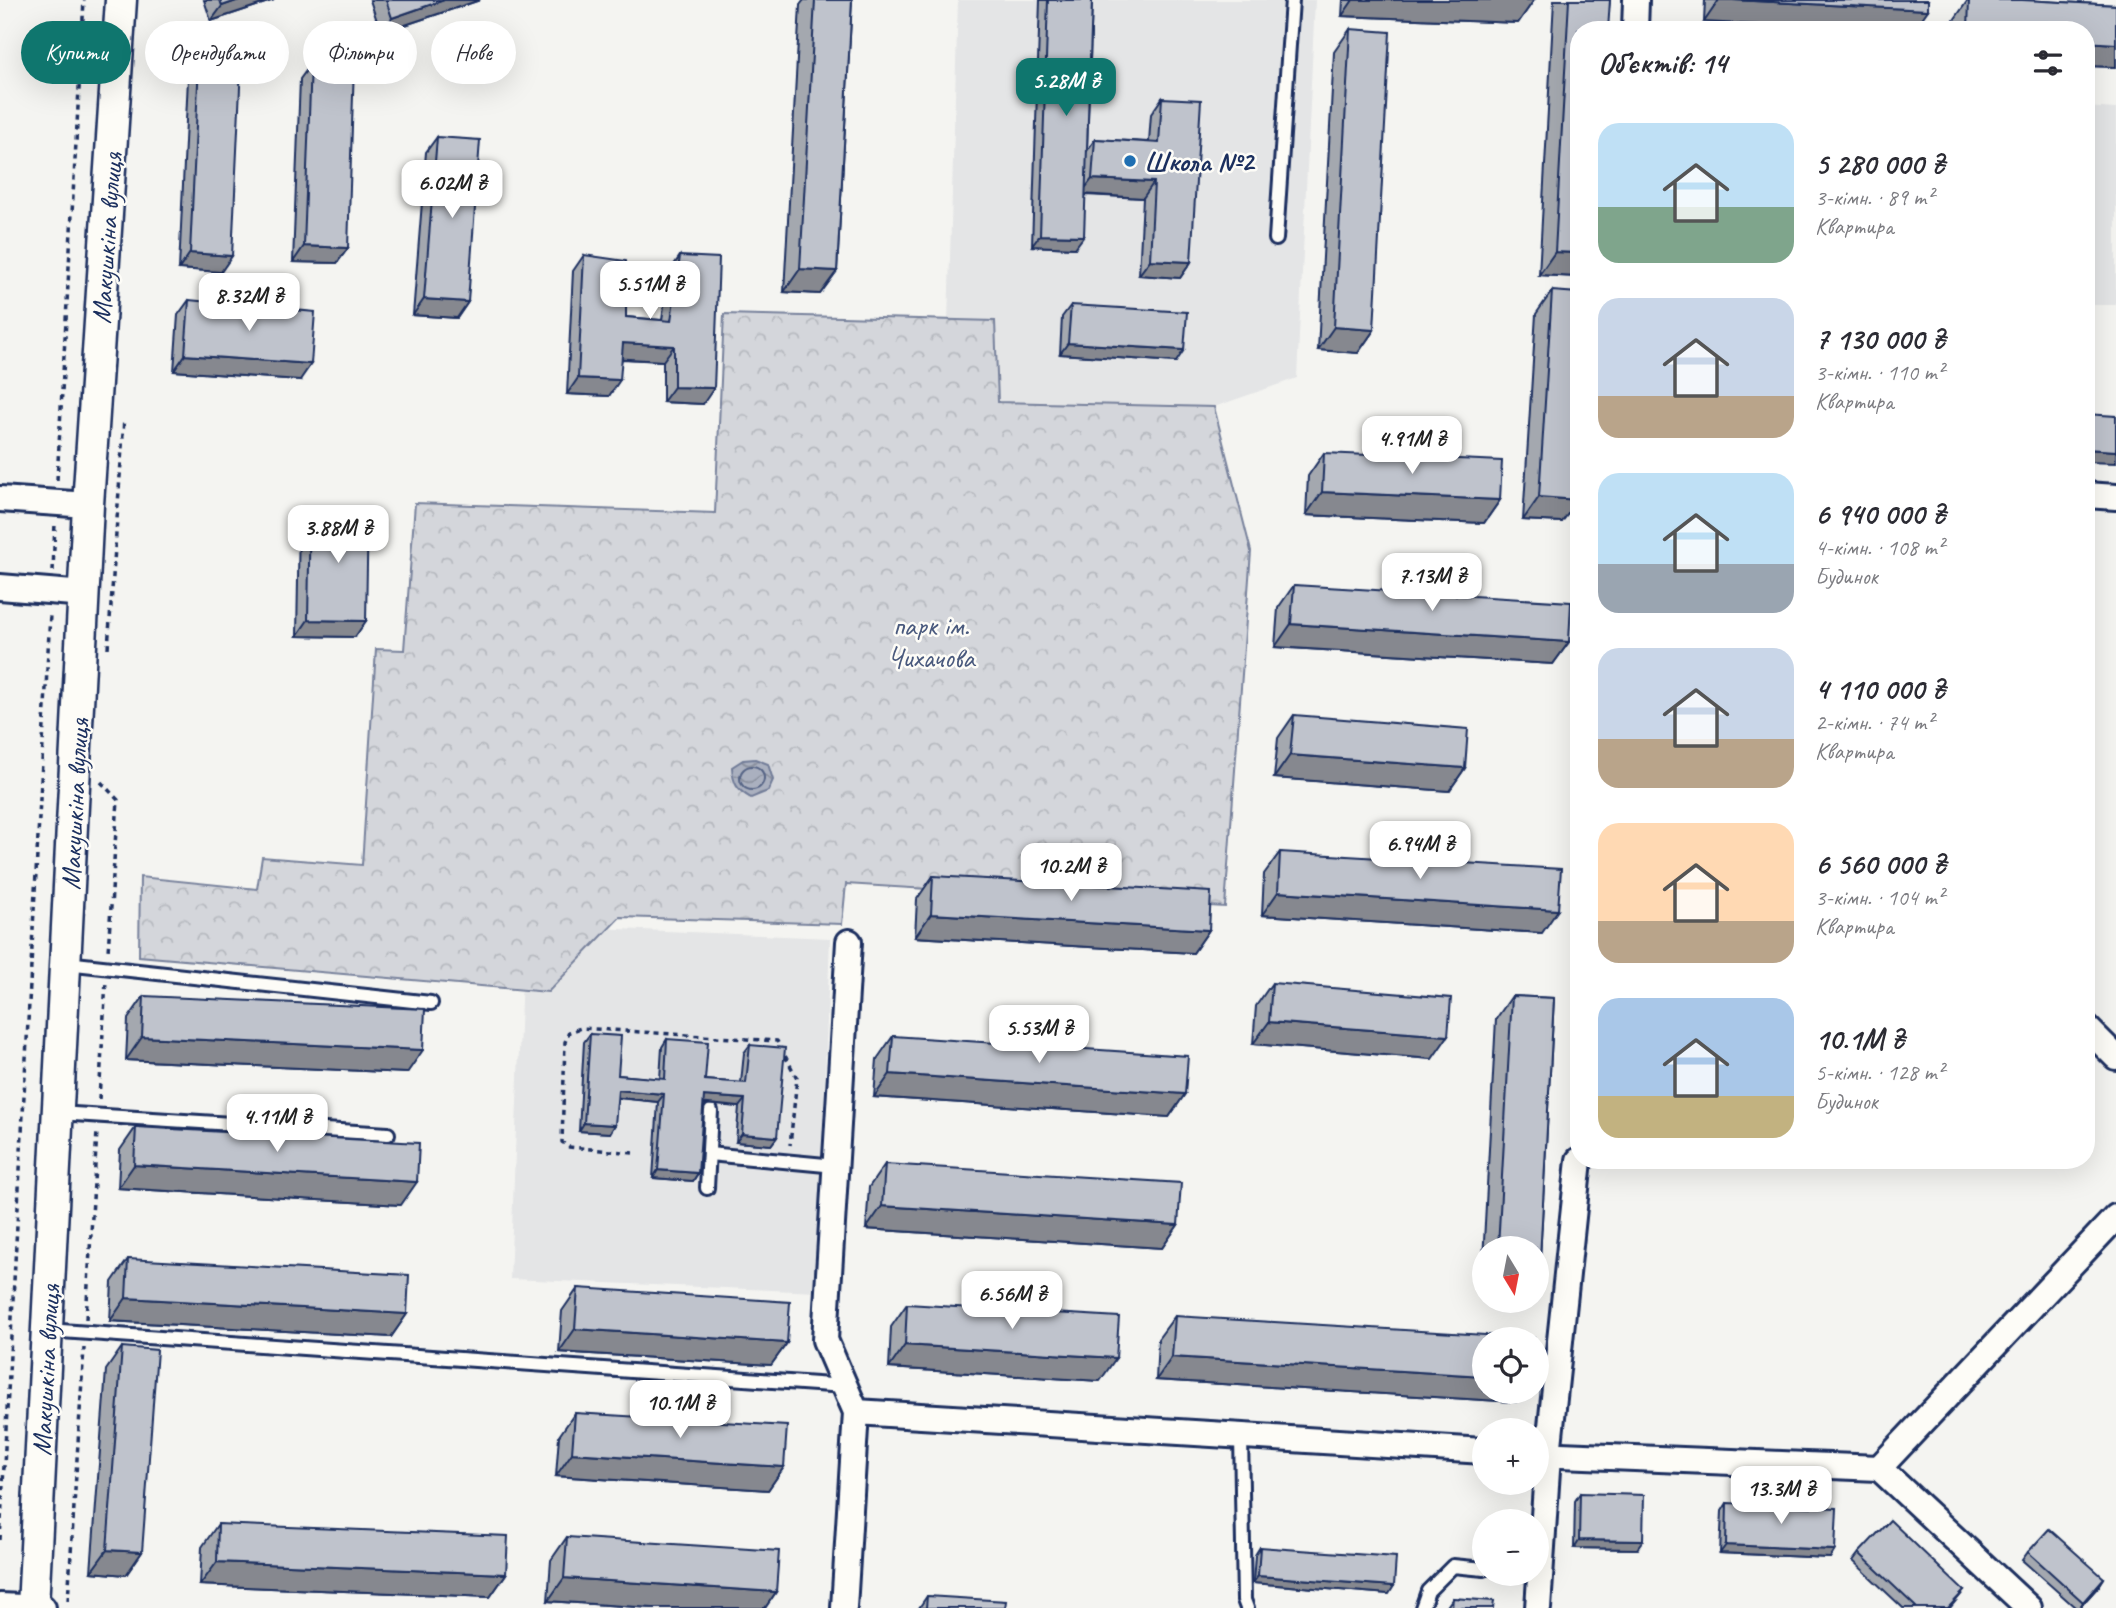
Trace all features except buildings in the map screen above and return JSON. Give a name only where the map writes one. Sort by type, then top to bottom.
[{"type":"street","name":"Макушкіна вулиця","points":[[33,1608],[88,505],[121,0]]},
{"type":"street","points":[[1635,21],[1636,0]]},
{"type":"street","points":[[2095,496],[2116,497]]},
{"type":"street","points":[[0,499],[88,505]]},
{"type":"street","points":[[0,587],[85,594]]},
{"type":"street","points":[[844,1608],[856,1412],[825,1340],[849,942]]},
{"type":"street","points":[[2095,1036],[2116,1057]]},
{"type":"street","points":[[1547,1418],[1578,1169]]},
{"type":"street","points":[[1879,1468],[2116,1217]]},
{"type":"street","points":[[856,1412],[1472,1450]]},
{"type":"street","points":[[1549,1454],[1879,1468],[2029,1608]]},
{"type":"street","points":[[1533,1586],[1538,1608]]},
{"type":"street","points":[[0,1606],[43,1608]]},
{"type":"lane","points":[[1276,239],[1292,0]]},
{"type":"lane","points":[[66,963],[431,1003]]},
{"type":"lane","points":[[707,1188],[711,1111]]},
{"type":"lane","points":[[58,1113],[388,1134]]},
{"type":"lane","points":[[709,1154],[836,1166]]},
{"type":"lane","points":[[47,1330],[85,1335],[845,1386]]},
{"type":"lane","points":[[1241,1436],[1244,1600],[1247,1608]]},
{"type":"lane","points":[[1422,1608],[1428,1591],[1452,1566],[1472,1568]]},
{"type":"path","points":[[0,1540],[84,0]]},
{"type":"path","points":[[107,656],[124,419]]},
{"type":"path","points":[[68,1601],[118,800],[101,783],[101,770]]},
{"type":"path","points":[[633,1153],[569,1147],[562,1142],[565,1042],[569,1031],[581,1028],[777,1041],[797,1078],[788,1161]]},
{"type":"shaded area","name":"Школа №2","points":[[958,0],[1315,0],[1297,378],[1214,407],[998,402],[995,321],[948,321]]},
{"type":"shaded area","points":[[2095,108],[2116,109],[2116,305],[2095,305]]},
{"type":"shaded area","points":[[524,925],[830,938],[817,1292],[510,1279]]},
{"type":"green space","name":"парк ім. Чихачова","points":[[724,314],[995,321],[998,402],[1214,407],[1251,551],[1225,907],[846,884],[842,924],[620,917],[548,992],[139,956],[140,877],[257,889],[262,857],[362,865],[376,649],[404,650],[415,503],[715,513]]},
{"type":"water","points":[[755,759],[768,764],[773,780],[768,791],[751,798],[737,786],[732,767],[743,760]]},
{"type":"place","name":"Школа №2","points":[[1130,161]]}]
